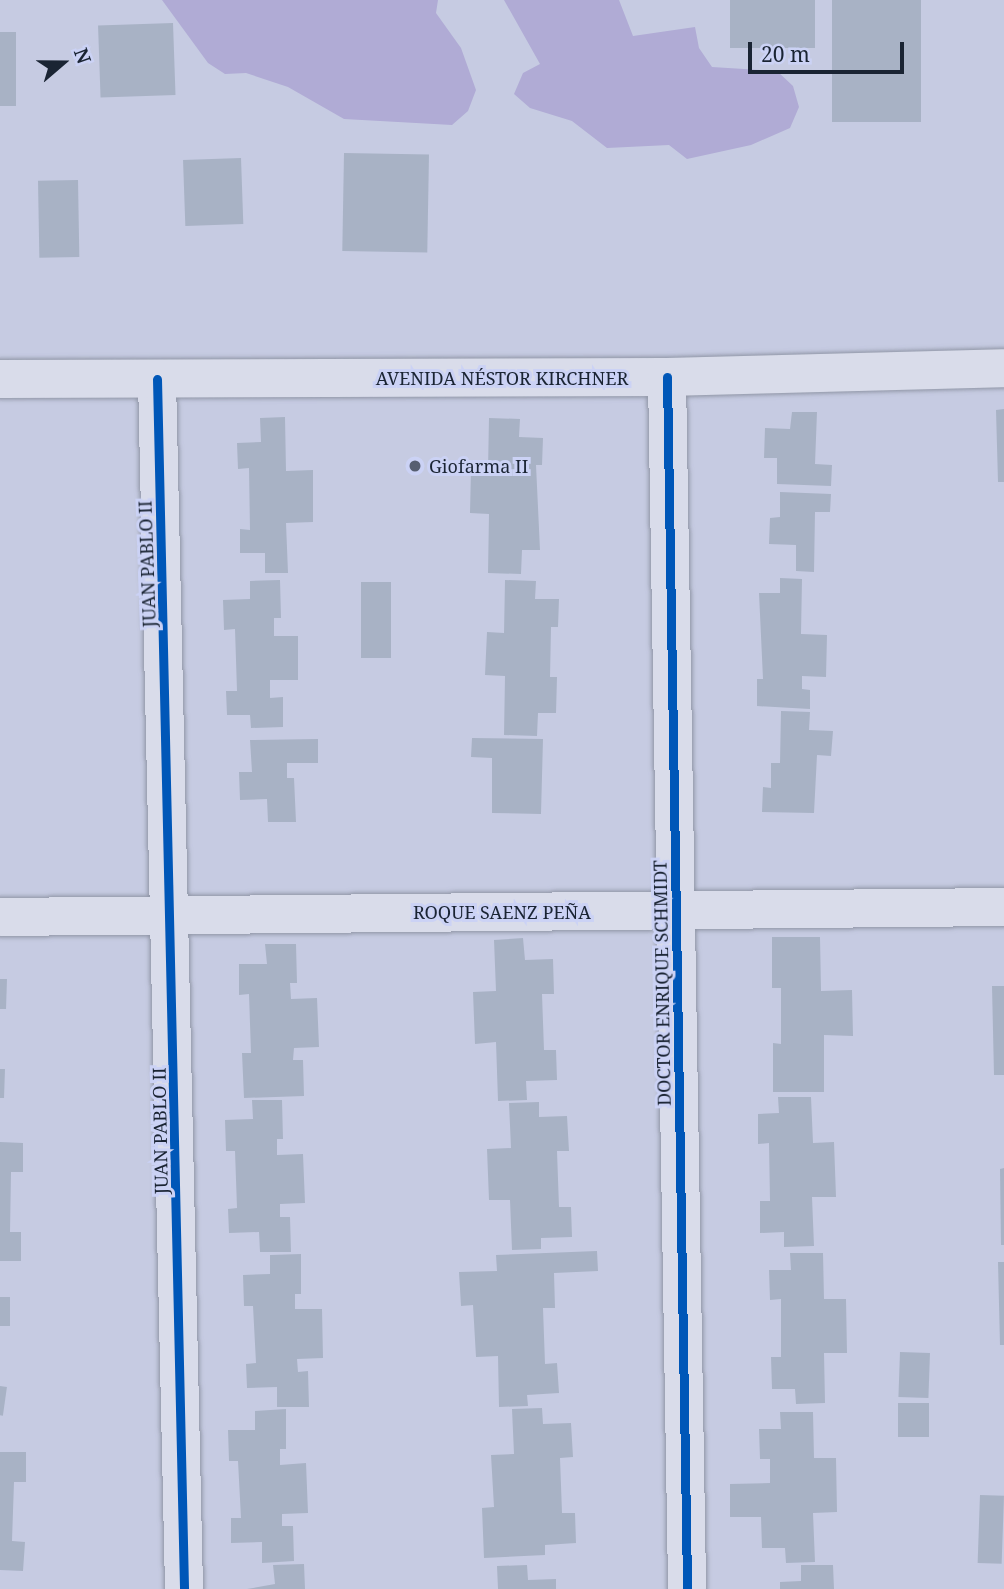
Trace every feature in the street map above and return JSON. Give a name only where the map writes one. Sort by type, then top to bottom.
[{"type":"street","name":"AVENIDA NÉSTOR KIRCHNER","points":[[0,379],[667,377],[1004,368]]},
{"type":"street","name":"DOCTOR ENRIQUE SCHMIDT","points":[[667,377],[687,1589]]},
{"type":"street","name":"JUAN PABLO II","points":[[157,379],[173,915],[184,1589]]},
{"type":"street","name":"ROQUE SAENZ PEÑA","points":[[0,917],[1004,907]]},
{"type":"shaded area","points":[[162,0],[438,0],[436,13],[461,48],[476,90],[468,111],[452,125],[344,119],[288,87],[246,73],[225,74],[208,63]]},
{"type":"shaded area","points":[[504,0],[619,0],[633,36],[695,27],[699,48],[712,67],[777,71],[793,86],[799,107],[790,128],[751,145],[687,159],[669,145],[607,148],[572,121],[530,108],[514,94],[523,73],[540,64]]},
{"type":"building","points":[[730,0],[815,0],[815,48],[730,48]]},
{"type":"building","points":[[832,0],[921,0],[921,122],[832,122]]},
{"type":"building","points":[[173,23],[176,95],[101,98],[98,26]]},
{"type":"building","points":[[0,32],[16,32],[16,106],[0,106]]},
{"type":"building","points":[[344,153],[429,154],[427,252],[342,251]]},
{"type":"building","points":[[241,158],[243,224],[185,226],[183,160]]},
{"type":"building","points":[[78,180],[79,257],[39,258],[38,181]]},
{"type":"building","points":[[1004,409],[1004,482],[998,482],[996,410]]},
{"type":"building","points":[[792,412],[817,412],[815,464],[832,465],[831,486],[777,484],[777,458],[764,458],[765,428],[790,429]]},
{"type":"building","points":[[285,417],[286,471],[313,470],[313,522],[286,523],[288,573],[265,573],[265,553],[240,553],[240,529],[250,530],[249,468],[238,469],[237,443],[261,442],[260,418]]},
{"type":"building","points":[[489,418],[520,419],[519,437],[543,438],[542,465],[536,465],[540,550],[522,550],[521,574],[488,573],[489,514],[470,513],[471,470],[488,470]]},
{"type":"building","points":[[780,492],[831,494],[830,512],[815,512],[814,572],[796,571],[796,545],[769,544],[770,518],[780,517]]},
{"type":"building","points":[[780,578],[802,579],[801,634],[827,635],[826,677],[802,676],[802,689],[810,690],[810,709],[757,706],[757,679],[763,679],[759,593],[780,593]]},
{"type":"building","points":[[280,580],[281,618],[274,618],[274,636],[298,636],[298,680],[270,680],[270,698],[283,697],[283,727],[251,728],[250,715],[227,715],[226,691],[237,691],[235,629],[224,630],[223,600],[250,599],[250,581]]},
{"type":"building","points":[[505,580],[536,581],[535,599],[559,599],[558,627],[551,627],[550,677],[557,677],[556,713],[538,713],[537,736],[504,735],[505,676],[485,675],[487,632],[504,633]]},
{"type":"building","points":[[361,582],[391,582],[391,658],[361,658]]},
{"type":"building","points":[[781,711],[810,712],[809,730],[833,731],[831,756],[817,755],[814,813],[762,812],[763,787],[771,788],[771,763],[780,763]]},
{"type":"building","points":[[472,738],[543,739],[541,814],[492,813],[492,758],[471,757]]},
{"type":"building","points":[[318,739],[318,763],[287,763],[287,778],[294,778],[296,822],[268,822],[267,799],[240,800],[239,772],[252,772],[250,740]]},
{"type":"building","points":[[772,937],[820,937],[821,991],[852,990],[853,1036],[824,1035],[824,1092],[773,1092],[773,1043],[781,1044],[781,988],[772,988]]},
{"type":"building","points":[[523,938],[525,960],[553,959],[554,994],[542,994],[544,1050],[556,1050],[557,1080],[526,1081],[527,1100],[498,1101],[496,1042],[475,1044],[473,992],[496,991],[494,940]]},
{"type":"building","points":[[265,944],[296,944],[297,983],[290,983],[291,999],[317,998],[319,1047],[294,1048],[293,1060],[303,1060],[304,1096],[244,1098],[242,1053],[251,1053],[249,994],[239,995],[239,964],[267,964]]},
{"type":"building","points":[[0,979],[7,979],[6,1009],[0,1009]]},
{"type":"building","points":[[992,986],[1004,986],[1004,1075],[994,1075]]},
{"type":"building","points":[[0,1069],[5,1069],[4,1098],[0,1098]]},
{"type":"building","points":[[778,1097],[811,1097],[813,1143],[834,1142],[836,1197],[812,1197],[814,1246],[784,1247],[784,1232],[760,1233],[760,1201],[770,1201],[769,1143],[758,1144],[758,1114],[779,1113]]},
{"type":"building","points":[[252,1100],[282,1100],[283,1139],[277,1139],[277,1155],[303,1154],[305,1203],[280,1204],[280,1217],[290,1217],[291,1252],[260,1252],[259,1232],[229,1233],[228,1209],[237,1208],[235,1151],[226,1151],[225,1120],[253,1119]]},
{"type":"building","points":[[539,1102],[539,1117],[567,1116],[569,1151],[557,1151],[559,1207],[571,1207],[572,1237],[541,1238],[541,1249],[512,1250],[510,1200],[489,1200],[487,1149],[511,1148],[509,1103]]},
{"type":"building","points":[[0,1142],[23,1143],[23,1172],[11,1172],[10,1232],[21,1232],[21,1261],[0,1261]]},
{"type":"building","points":[[1004,1168],[1004,1245],[1001,1245],[1000,1169]]},
{"type":"building","points":[[597,1251],[598,1271],[554,1273],[555,1308],[543,1308],[545,1364],[557,1363],[559,1393],[527,1395],[528,1406],[499,1407],[498,1356],[476,1357],[473,1305],[461,1306],[459,1272],[497,1271],[496,1255]]},
{"type":"building","points":[[790,1253],[823,1253],[824,1299],[846,1299],[847,1353],[824,1353],[825,1403],[796,1404],[795,1389],[772,1389],[771,1357],[781,1357],[781,1299],[770,1300],[769,1270],[791,1270]]},
{"type":"building","points":[[301,1254],[301,1294],[295,1294],[295,1309],[322,1309],[323,1358],[297,1359],[298,1372],[308,1371],[309,1407],[277,1407],[277,1387],[247,1388],[246,1364],[256,1363],[253,1306],[244,1306],[243,1275],[270,1274],[270,1255]]},
{"type":"building","points":[[998,1262],[1004,1262],[1004,1345],[1000,1345]]},
{"type":"building","points":[[0,1297],[10,1297],[10,1326],[0,1326]]},
{"type":"building","points":[[900,1352],[930,1353],[928,1398],[898,1397]]},
{"type":"building","points":[[0,1386],[7,1387],[3,1416],[0,1415]]},
{"type":"building","points":[[898,1403],[929,1403],[929,1437],[898,1437]]},
{"type":"building","points":[[542,1408],[543,1424],[571,1423],[573,1457],[560,1458],[562,1513],[575,1513],[576,1543],[545,1545],[545,1555],[484,1558],[482,1508],[494,1507],[491,1455],[514,1454],[512,1409]]},
{"type":"building","points":[[286,1409],[286,1449],[280,1449],[280,1465],[306,1463],[308,1513],[282,1514],[282,1526],[293,1526],[294,1561],[262,1563],[262,1542],[231,1543],[231,1518],[241,1518],[238,1461],[229,1461],[228,1430],[255,1430],[255,1411]]},
{"type":"building","points":[[780,1412],[813,1412],[814,1458],[836,1458],[837,1512],[813,1513],[815,1562],[786,1563],[785,1548],[762,1548],[761,1517],[730,1517],[730,1484],[770,1483],[770,1459],[760,1459],[759,1429],[781,1429]]},
{"type":"building","points":[[0,1452],[26,1452],[26,1482],[14,1482],[12,1541],[25,1542],[23,1571],[0,1570]]},
{"type":"building","points":[[980,1495],[1004,1496],[1002,1564],[978,1563]]},
{"type":"building","points":[[304,1564],[305,1589],[247,1589],[275,1584],[273,1565]]},
{"type":"building","points":[[527,1565],[528,1580],[556,1579],[556,1589],[498,1589],[497,1566]]},
{"type":"building","points":[[801,1565],[833,1565],[834,1589],[780,1589],[780,1582],[801,1581]]},
{"type":"cycle path","points":[[667,377],[687,1589]]},
{"type":"cycle path","points":[[157,379],[184,1589]]},
{"type":"place","name":"Giofarma II","points":[[415,466]]}]
